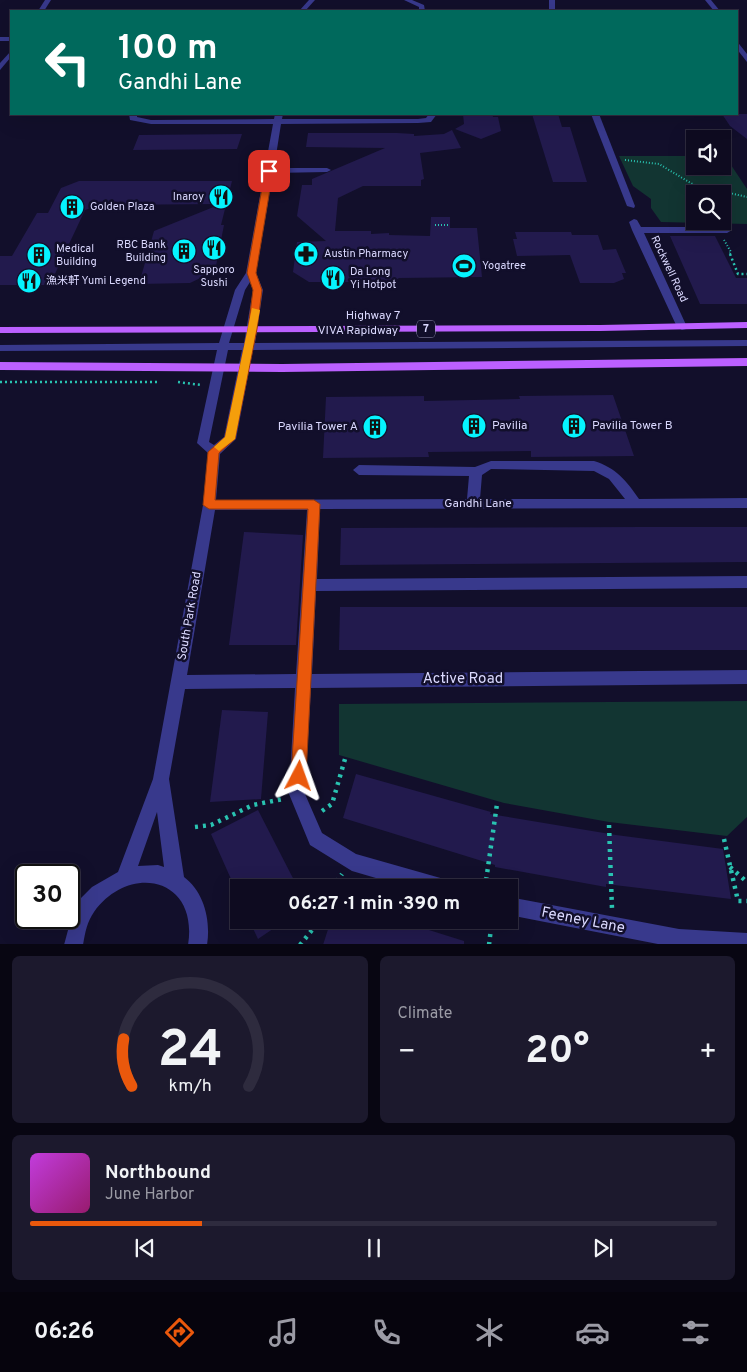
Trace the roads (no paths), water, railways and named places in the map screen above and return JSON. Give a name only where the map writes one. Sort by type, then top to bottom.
[{"type":"main road","name":"Highway 7","points":[[0,330],[682,327],[747,325]]},
{"type":"main road","points":[[0,366],[244,367],[747,362]]},
{"type":"street","points":[[303,10],[312,0]]},
{"type":"street","points":[[407,0],[422,6],[422,10]]},
{"type":"street","points":[[708,0],[716,10]]},
{"type":"street","points":[[738,45],[747,60]]},
{"type":"street","points":[[0,68],[10,54]]},
{"type":"street","points":[[133,115],[133,118],[151,122],[278,118],[418,121],[428,120],[432,115]]},
{"type":"street","points":[[595,115],[630,206]]},
{"type":"street","points":[[214,452],[230,439],[249,346],[258,290],[251,273],[278,118]]},
{"type":"street","points":[[269,171],[327,170]]},
{"type":"street","name":"Rockwell Road","points":[[682,327],[636,226],[686,228]]},
{"type":"street","name":"South Park Road","points":[[125,877],[161,779],[209,505],[214,452],[203,443],[218,366],[225,346],[228,328],[240,290],[251,273]]},
{"type":"street","name":"VIVA Rapidway","points":[[0,348],[747,343]]},
{"type":"street","points":[[473,504],[476,472],[481,466],[491,465],[594,466],[606,469],[616,476],[635,503]]},
{"type":"street","points":[[358,470],[476,472]]},
{"type":"street","points":[[314,504],[298,794],[316,839],[352,862],[412,879]]},
{"type":"street","name":"Gandhi Lane","points":[[209,505],[747,504]]},
{"type":"street","points":[[309,585],[747,582]]},
{"type":"street","name":"Active Road","points":[[178,682],[747,677]]},
{"type":"street","name":"South Park Road","points":[[161,779],[175,880]]},
{"type":"street","points":[[73,944],[77,927],[88,905],[105,888],[125,877],[142,873],[160,874],[175,880],[189,894],[198,913],[201,941]]},
{"type":"street","name":"Feeney Lane","points":[[518,908],[679,938],[747,943]]},
{"type":"place","name":"Inaroy","points":[[221,197]]},
{"type":"place","name":"Golden Plaza","points":[[72,207]]},
{"type":"place","name":"Sapporo Sushi","points":[[214,248]]},
{"type":"place","name":"RBC Bank Building","points":[[184,251]]},
{"type":"place","name":"Austin Pharmacy","points":[[306,254]]},
{"type":"place","name":"Medical Building","points":[[39,255]]},
{"type":"place","name":"Yogatree","points":[[464,266]]},
{"type":"place","name":"Da Long Yi Hotpot","points":[[333,278]]},
{"type":"place","name":"漁米軒 Yumi Legend","points":[[29,281]]},
{"type":"place","name":"Pavilia","points":[[474,426]]},
{"type":"place","name":"Pavilia Tower B","points":[[574,426]]},
{"type":"place","name":"Pavilia Tower A","points":[[375,427]]}]
